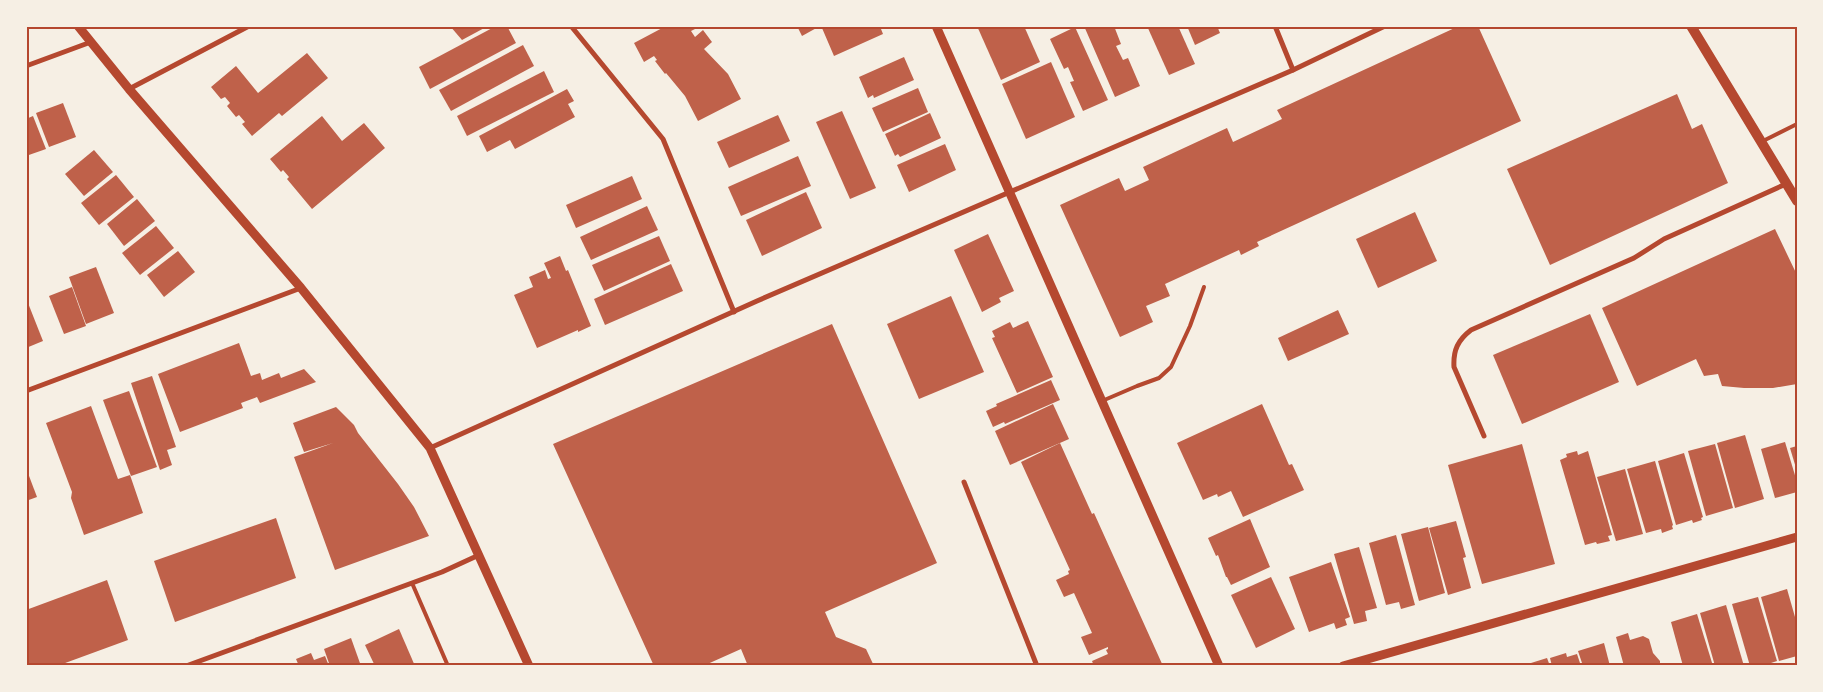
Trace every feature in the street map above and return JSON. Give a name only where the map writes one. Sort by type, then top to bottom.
[{"type":"main road","points":[[1691,26],[1797,201]]},
{"type":"street","points":[[78,26],[129,89],[301,288],[430,448],[530,666]]},
{"type":"street","points":[[129,89],[249,26]]},
{"type":"street","points":[[571,26],[663,140],[734,312]]},
{"type":"street","points":[[936,26],[1219,666]]},
{"type":"street","points":[[1275,26],[1294,70]]},
{"type":"street","points":[[430,448],[734,312],[1294,70],[1385,26]]},
{"type":"street","points":[[26,66],[91,42]]},
{"type":"street","points":[[1484,436],[1454,367],[1455,351],[1462,337],[1471,330],[1634,258],[1664,239],[1786,184]]},
{"type":"street","points":[[26,391],[301,288]]},
{"type":"street","points":[[964,482],[1037,666]]},
{"type":"street","points":[[1343,666],[1797,537]]},
{"type":"street","points":[[186,666],[412,583],[479,555]]},
{"type":"lane","points":[[1761,142],[1797,124]]},
{"type":"lane","points":[[1102,401],[1159,378],[1171,367],[1190,326],[1204,287]]},
{"type":"lane","points":[[412,583],[448,666]]},
{"type":"building","points":[[450,26],[488,26],[462,40]]},
{"type":"building","points":[[496,26],[507,26],[516,43],[430,89],[419,67]]},
{"type":"building","points":[[666,26],[701,26],[691,31],[695,37],[703,30],[712,42],[704,49],[728,74],[741,99],[698,121],[685,96],[665,74],[655,61],[657,60],[654,56],[644,62],[634,43]]},
{"type":"building","points":[[797,26],[820,26],[802,36]]},
{"type":"building","points":[[827,26],[889,26],[881,29],[883,34],[834,56],[822,28]]},
{"type":"building","points":[[977,26],[1024,26],[1040,62],[1001,80]]},
{"type":"building","points":[[1084,26],[1114,26],[1121,44],[1116,46],[1123,60],[1128,58],[1140,86],[1115,97]]},
{"type":"building","points":[[1147,26],[1178,26],[1195,64],[1169,75]]},
{"type":"building","points":[[1187,26],[1217,26],[1220,33],[1195,45]]},
{"type":"building","points":[[1459,26],[1478,26],[1521,121],[1257,242],[1259,246],[1241,255],[1239,250],[1165,284],[1170,296],[1146,306],[1153,322],[1120,337],[1060,205],[1119,178],[1125,191],[1149,180],[1143,167],[1227,128],[1233,142],[1282,119],[1277,110]]},
{"type":"building","points":[[1075,27],[1108,100],[1083,111],[1070,82],[1074,81],[1068,67],[1064,69],[1050,39]]},
{"type":"building","points":[[523,45],[534,66],[451,111],[439,90]]},
{"type":"building","points":[[307,53],[328,78],[282,116],[279,113],[252,136],[242,124],[245,122],[239,115],[236,117],[227,106],[230,103],[225,97],[221,99],[211,87],[236,66],[258,93]]},
{"type":"building","points":[[904,57],[914,80],[874,98],[873,95],[868,98],[859,77]]},
{"type":"building","points":[[1051,62],[1075,117],[1026,139],[1002,84]]},
{"type":"building","points":[[544,71],[554,92],[467,136],[457,116]]},
{"type":"building","points":[[918,88],[928,112],[883,132],[872,108]]},
{"type":"building","points":[[567,89],[574,101],[568,104],[575,117],[515,149],[510,140],[487,152],[479,136]]},
{"type":"building","points":[[1677,94],[1692,129],[1702,124],[1728,183],[1550,265],[1507,169]]},
{"type":"building","points":[[63,103],[76,137],[49,147],[36,113]]},
{"type":"building","points":[[842,111],[876,188],[850,199],[816,122]]},
{"type":"building","points":[[930,113],[941,138],[900,157],[898,154],[895,156],[885,134]]},
{"type":"building","points":[[778,115],[790,141],[729,168],[717,142]]},
{"type":"building","points":[[33,116],[46,149],[26,156],[26,119]]},
{"type":"building","points":[[322,116],[342,141],[364,123],[385,148],[312,209],[287,179],[289,177],[283,170],[281,172],[270,159]]},
{"type":"building","points":[[945,144],[956,170],[909,192],[897,165]]},
{"type":"building","points":[[94,150],[113,172],[84,196],[65,174]]},
{"type":"building","points":[[798,156],[811,186],[741,216],[728,187]]},
{"type":"building","points":[[116,175],[134,197],[99,225],[81,203]]},
{"type":"building","points":[[632,176],[642,199],[576,228],[566,205]]},
{"type":"building","points":[[806,192],[822,228],[762,256],[746,220]]},
{"type":"building","points":[[137,199],[155,221],[124,246],[107,224]]},
{"type":"building","points":[[647,206],[658,230],[591,260],[580,237]]},
{"type":"building","points":[[1415,212],[1437,261],[1378,288],[1356,239]]},
{"type":"building","points":[[156,226],[174,248],[140,275],[122,253]]},
{"type":"building","points":[[1775,229],[1797,275],[1797,384],[1773,388],[1722,386],[1718,374],[1704,376],[1696,359],[1637,386],[1602,308]]},
{"type":"building","points":[[988,234],[1014,291],[999,298],[1001,302],[982,312],[954,250]]},
{"type":"building","points":[[659,236],[670,261],[604,291],[592,265]]},
{"type":"building","points":[[178,251],[195,272],[164,297],[147,275]]},
{"type":"building","points":[[560,256],[566,271],[568,270],[591,326],[537,348],[514,295],[533,287],[529,277],[545,270],[548,279],[551,278],[544,263]]},
{"type":"building","points":[[671,264],[683,291],[605,325],[594,299]]},
{"type":"building","points":[[96,267],[114,313],[86,324],[69,277]]},
{"type":"building","points":[[72,287],[86,326],[64,334],[49,296]]},
{"type":"building","points":[[951,296],[984,372],[919,399],[887,324]]},
{"type":"building","points":[[26,298],[43,341],[26,348]]},
{"type":"building","points":[[1338,310],[1349,334],[1288,361],[1278,338]]},
{"type":"building","points":[[1590,314],[1619,382],[1522,424],[1493,355]]},
{"type":"building","points":[[1028,321],[1053,377],[1017,393],[992,338],[995,337],[992,331],[1010,322],[1013,328]]},
{"type":"building","points":[[832,324],[937,563],[825,612],[836,637],[866,649],[874,666],[748,666],[741,649],[703,666],[654,666],[553,444]]},
{"type":"building","points":[[239,343],[251,376],[260,373],[262,380],[279,373],[281,378],[304,369],[316,382],[260,403],[257,397],[241,403],[243,408],[180,432],[158,374]]},
{"type":"building","points":[[152,376],[176,447],[167,450],[172,465],[160,470],[131,383]]},
{"type":"building","points":[[1051,380],[1060,400],[1005,424],[1004,422],[993,427],[986,411],[997,406],[996,404]]},
{"type":"building","points":[[129,391],[157,467],[131,476],[103,400]]},
{"type":"building","points":[[1053,404],[1069,439],[1010,465],[995,431]]},
{"type":"building","points":[[1262,404],[1289,465],[1292,464],[1304,490],[1243,517],[1231,491],[1218,497],[1217,494],[1203,500],[1177,443]]},
{"type":"building","points":[[91,406],[118,479],[130,475],[143,513],[84,535],[71,498],[72,492],[46,423]]},
{"type":"building","points":[[336,407],[354,425],[358,433],[398,484],[414,507],[429,536],[335,570],[294,457],[333,443],[304,452],[293,423]]},
{"type":"building","points":[[1745,435],[1764,499],[1735,508],[1717,443]]},
{"type":"building","points":[[1785,442],[1797,482],[1797,492],[1775,498],[1761,449]]},
{"type":"building","points":[[1060,443],[1092,514],[1094,513],[1163,666],[1094,666],[1092,661],[1108,654],[1106,650],[1108,647],[1089,655],[1081,637],[1092,633],[1074,593],[1064,597],[1056,580],[1069,574],[1068,571],[1070,570],[1021,462]]},
{"type":"building","points":[[1522,444],[1555,564],[1482,584],[1448,465]]},
{"type":"building","points":[[1715,444],[1733,508],[1706,516],[1688,451]]},
{"type":"building","points":[[1797,446],[1797,468],[1796,468],[1790,448]]},
{"type":"building","points":[[1577,451],[1578,455],[1588,451],[1612,535],[1608,536],[1610,541],[1585,545],[1560,460],[1567,457],[1566,454]]},
{"type":"building","points":[[1684,453],[1703,517],[1701,518],[1702,520],[1693,523],[1692,520],[1676,525],[1658,461]]},
{"type":"building","points":[[1655,461],[1673,529],[1662,533],[1661,529],[1646,533],[1627,469]]},
{"type":"building","points":[[26,468],[37,497],[26,501]]},
{"type":"building","points":[[1625,469],[1643,534],[1616,541],[1597,477]]},
{"type":"building","points":[[276,518],[296,578],[175,622],[154,561]]},
{"type":"building","points":[[1250,519],[1270,567],[1231,585],[1218,555],[1216,556],[1208,538]]},
{"type":"building","points":[[1456,521],[1466,557],[1463,558],[1471,588],[1448,595],[1429,528]]},
{"type":"building","points":[[1428,527],[1445,593],[1419,601],[1401,534]]},
{"type":"building","points":[[1396,535],[1415,605],[1401,609],[1399,602],[1386,605],[1369,543]]},
{"type":"building","points":[[1359,547],[1377,608],[1365,611],[1367,621],[1354,624],[1334,554]]},
{"type":"building","points":[[1331,562],[1350,617],[1345,619],[1347,625],[1336,629],[1334,623],[1309,632],[1289,577]]},
{"type":"building","points":[[1271,577],[1295,629],[1256,648],[1231,595]]},
{"type":"building","points":[[107,580],[128,640],[57,666],[26,666],[26,610]]},
{"type":"building","points":[[1787,589],[1797,624],[1797,656],[1779,661],[1761,597]]},
{"type":"building","points":[[1758,597],[1777,661],[1762,666],[1750,666],[1732,604]]},
{"type":"building","points":[[1726,605],[1744,666],[1715,666],[1700,613]]},
{"type":"building","points":[[1697,614],[1713,666],[1683,666],[1671,622]]},
{"type":"building","points":[[399,629],[415,666],[375,666],[365,645]]},
{"type":"building","points":[[1628,633],[1630,640],[1643,636],[1649,639],[1653,653],[1660,661],[1660,666],[1624,666],[1616,637]]},
{"type":"building","points":[[351,638],[361,666],[330,666],[324,649]]},
{"type":"building","points":[[1604,643],[1610,666],[1583,666],[1578,651]]},
{"type":"building","points":[[311,653],[314,660],[325,656],[329,666],[299,666],[296,659]]},
{"type":"building","points":[[1566,653],[1567,657],[1577,654],[1581,666],[1552,666],[1550,658]]},
{"type":"building","points":[[1547,658],[1550,666],[1532,666],[1531,663]]}]
